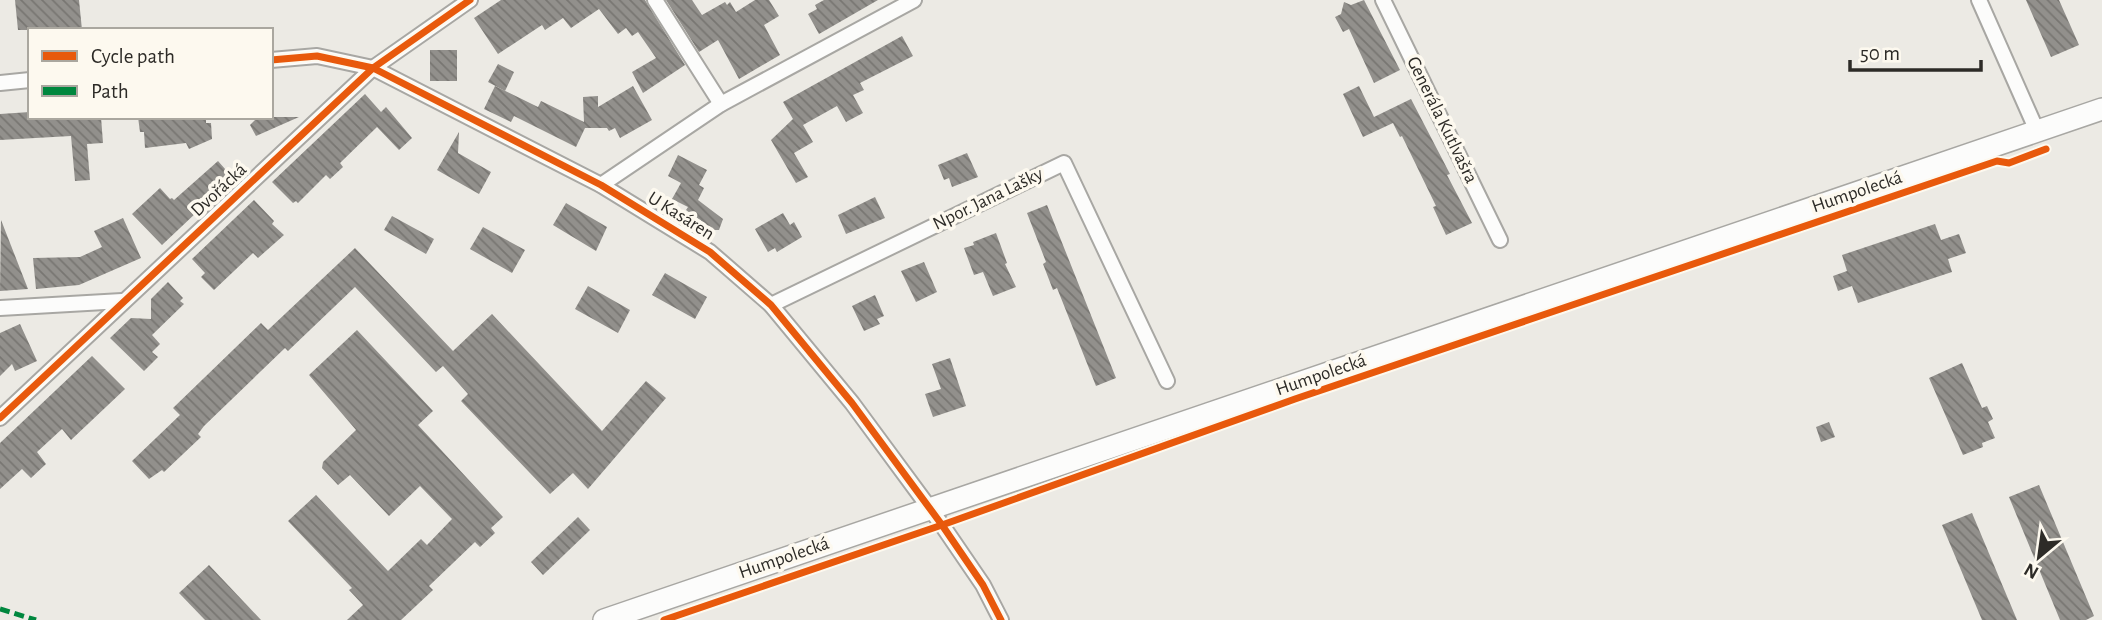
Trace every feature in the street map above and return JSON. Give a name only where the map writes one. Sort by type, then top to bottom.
[{"type":"main road","name":"Humpolecká","points":[[604,620],[2102,109]]},
{"type":"street","name":"Dvořácká","points":[[0,418],[373,68],[470,0]]},
{"type":"street","points":[[654,0],[720,104]]},
{"type":"street","points":[[601,185],[720,104],[914,0]]},
{"type":"street","name":"Generála Kutlvašra","points":[[1383,0],[1500,240]]},
{"type":"street","points":[[1979,0],[2037,131]]},
{"type":"street","name":"U Kasáren","points":[[273,60],[317,56],[373,68],[601,185],[710,252],[771,305],[852,403],[978,578],[1001,620]]},
{"type":"street","points":[[0,83],[28,80]]},
{"type":"street","name":"Npor. Jana Lašky","points":[[771,305],[1064,163],[1167,381]]},
{"type":"street","points":[[0,308],[122,301]]},
{"type":"building","points":[[15,0],[79,0],[82,28],[18,30]]},
{"type":"building","points":[[501,0],[645,0],[685,65],[643,93],[632,72],[656,58],[638,32],[632,36],[626,28],[618,34],[599,9],[571,28],[563,18],[545,30],[542,25],[498,54],[474,18]]},
{"type":"building","points":[[666,0],[692,0],[702,15],[725,2],[727,5],[730,2],[736,12],[755,0],[769,0],[779,16],[764,25],[780,55],[739,79],[718,40],[699,52]]},
{"type":"building","points":[[824,0],[878,0],[819,34],[808,14],[817,9],[815,5]]},
{"type":"building","points":[[1364,0],[1400,70],[1374,83],[1349,29],[1343,32],[1335,17],[1341,14],[1344,2],[1351,5]]},
{"type":"building","points":[[2026,0],[2059,0],[2079,45],[2051,57]]},
{"type":"building","points":[[902,36],[913,56],[860,83],[864,90],[853,95],[863,113],[846,122],[837,106],[803,125],[813,142],[794,153],[808,177],[796,183],[771,140],[793,119],[783,102]]},
{"type":"building","points":[[430,50],[457,50],[457,81],[430,81]]},
{"type":"building","points":[[498,64],[514,72],[505,91],[488,82]]},
{"type":"building","points":[[495,86],[538,107],[541,101],[584,122],[583,97],[598,96],[598,107],[633,86],[652,120],[620,138],[615,128],[609,131],[607,128],[585,128],[576,147],[514,116],[511,122],[484,109]]},
{"type":"building","points":[[1359,86],[1374,117],[1411,99],[1472,223],[1446,235],[1433,207],[1436,206],[1393,123],[1363,137],[1343,94]]},
{"type":"building","points":[[365,94],[381,112],[386,107],[412,138],[399,150],[377,127],[340,163],[343,167],[330,179],[326,175],[298,203],[293,203],[272,182]]},
{"type":"building","points":[[28,112],[28,119],[101,119],[103,143],[87,144],[90,180],[75,181],[71,136],[0,140],[0,114]]},
{"type":"building","points":[[299,117],[256,136],[250,125],[256,119]]},
{"type":"building","points":[[138,119],[206,119],[206,123],[211,123],[212,139],[189,149],[186,143],[145,148],[144,132],[140,132]]},
{"type":"building","points":[[459,132],[458,153],[491,172],[479,194],[437,170]]},
{"type":"building","points":[[967,153],[978,177],[952,187],[949,178],[944,180],[938,165]]},
{"type":"building","points":[[678,155],[707,170],[699,185],[704,188],[698,200],[723,219],[719,230],[714,230],[686,210],[688,207],[672,199],[681,183],[668,176]]},
{"type":"building","points":[[218,161],[233,178],[162,245],[132,214],[160,188],[174,200]]},
{"type":"building","points":[[875,197],[885,218],[846,234],[838,215]]},
{"type":"building","points":[[254,200],[284,235],[258,258],[253,253],[214,290],[201,277],[205,273],[192,259]]},
{"type":"building","points":[[566,203],[607,227],[596,251],[553,225]]},
{"type":"building","points":[[1047,205],[1116,378],[1096,386],[1057,288],[1053,290],[1043,264],[1046,262],[1027,213]]},
{"type":"building","points":[[783,213],[790,225],[794,222],[802,237],[777,252],[775,248],[768,252],[755,229]]},
{"type":"building","points":[[392,216],[434,239],[426,254],[384,230]]},
{"type":"building","points":[[123,218],[141,258],[79,285],[36,289],[33,258],[80,257],[102,247],[94,231]]},
{"type":"building","points":[[1,220],[28,289],[0,291]]},
{"type":"building","points":[[1935,224],[1941,240],[1959,234],[1966,253],[1948,259],[1952,272],[1858,303],[1852,286],[1838,291],[1833,276],[1847,271],[1842,255]]},
{"type":"building","points":[[483,227],[525,250],[512,273],[470,249]]},
{"type":"building","points":[[996,233],[1007,263],[1005,264],[1016,287],[993,296],[983,272],[974,275],[964,248]]},
{"type":"building","points":[[355,248],[453,351],[492,314],[602,431],[646,381],[666,398],[588,489],[573,473],[550,494],[461,401],[468,394],[443,366],[436,372],[355,287],[288,351],[285,348],[204,426],[198,434],[201,437],[164,472],[162,470],[149,479],[132,461],[180,415],[173,408],[261,323],[268,330]]},
{"type":"building","points":[[924,262],[937,292],[916,302],[901,271]]},
{"type":"building","points":[[665,273],[707,297],[695,319],[652,295]]},
{"type":"building","points":[[168,282],[183,298],[180,301],[184,304],[152,335],[160,344],[152,352],[158,357],[144,371],[110,338],[131,318],[151,319],[151,299]]},
{"type":"building","points":[[588,286],[630,310],[618,333],[575,309]]},
{"type":"building","points":[[875,295],[884,316],[877,319],[880,324],[864,331],[852,306]]},
{"type":"building","points":[[20,324],[37,361],[15,371],[12,364],[0,376],[0,333]]},
{"type":"building","points":[[357,330],[433,411],[418,425],[503,517],[491,528],[495,533],[480,547],[475,542],[429,586],[433,590],[401,620],[347,620],[363,605],[349,590],[352,588],[288,521],[316,495],[388,571],[421,539],[427,545],[452,519],[420,486],[389,516],[350,475],[338,485],[322,468],[323,462],[356,430],[309,375]]},
{"type":"building","points":[[92,356],[125,389],[71,440],[62,429],[37,452],[46,464],[31,478],[22,469],[0,489],[0,443]]},
{"type":"building","points":[[950,358],[966,406],[933,417],[925,394],[941,389],[932,364]]},
{"type":"building","points":[[1962,363],[1982,408],[1987,406],[1993,419],[1988,422],[1995,438],[1982,443],[1983,447],[1963,455],[1929,378]]},
{"type":"building","points":[[1829,422],[1835,437],[1821,442],[1816,427]]},
{"type":"building","points":[[2039,485],[2094,616],[2086,620],[2060,620],[2009,497]]},
{"type":"building","points":[[1972,513],[2017,620],[1982,620],[1942,525]]},
{"type":"building","points":[[578,517],[590,530],[543,575],[531,562]]},
{"type":"building","points":[[209,565],[261,620],[205,620],[179,593]]},
{"type":"marked path","points":[[0,609],[36,620]]},
{"type":"cycle path","points":[[0,418],[373,68],[470,0]]},
{"type":"cycle path","points":[[273,60],[317,56],[373,68],[601,185],[710,252],[771,305],[852,403],[942,525],[983,585],[1001,620]]},
{"type":"cycle path","points":[[664,620],[942,525],[1295,399],[1997,161],[2009,163],[2046,149]]}]
